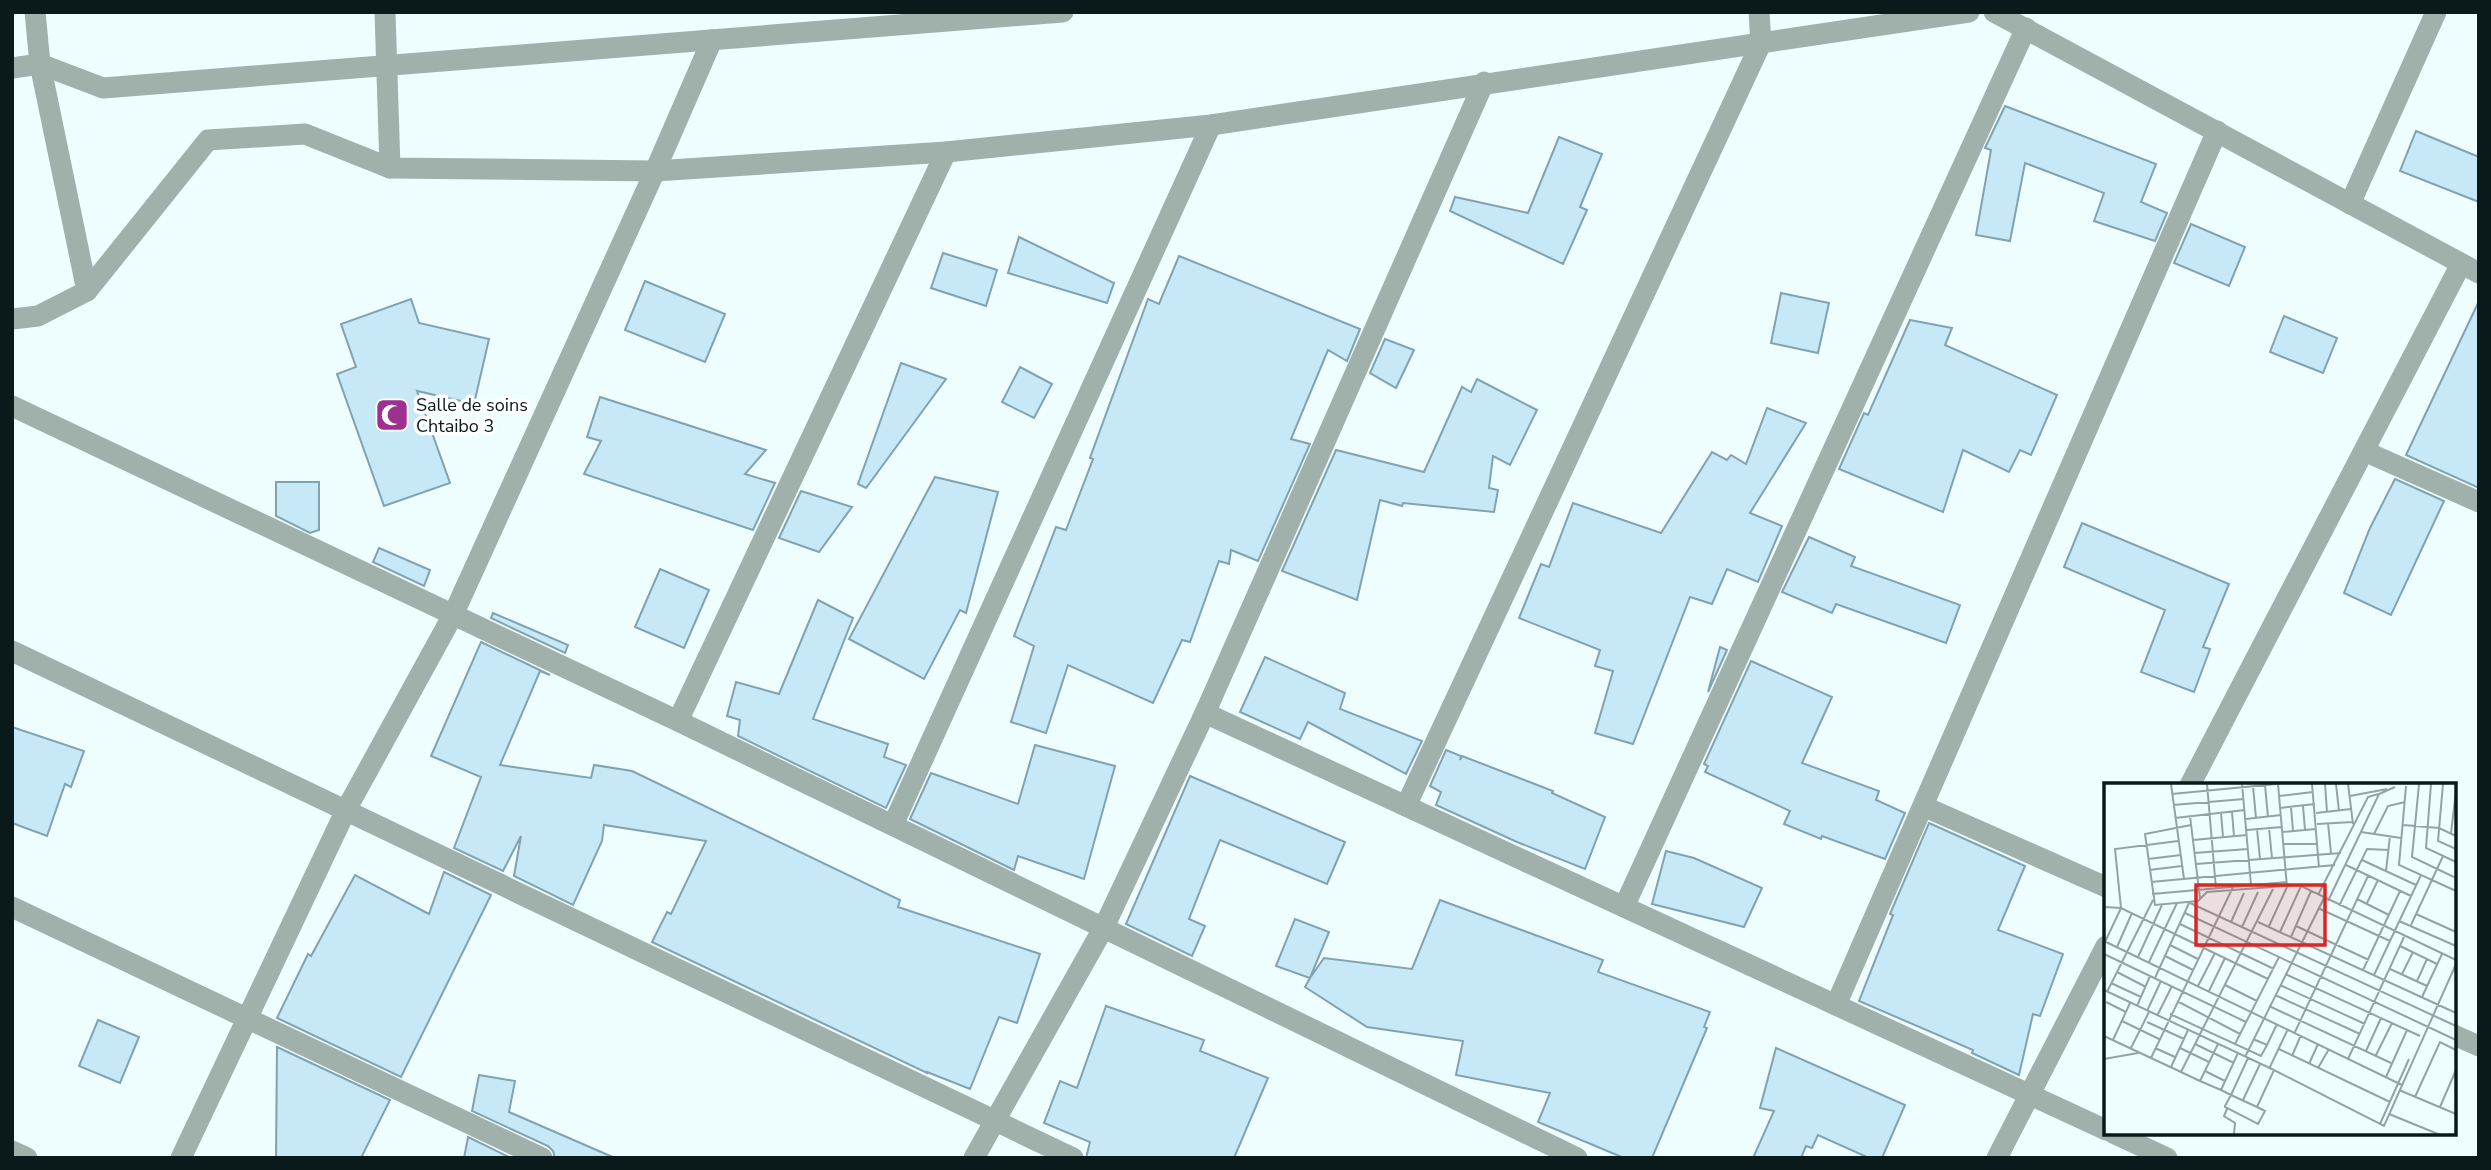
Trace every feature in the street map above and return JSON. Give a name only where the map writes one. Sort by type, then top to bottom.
[{"type":"street","points":[[35,12],[40,64],[87,291]]},
{"type":"street","points":[[385,12],[390,168]]},
{"type":"street","points":[[12,68],[40,64],[103,88],[1063,12]]},
{"type":"street","points":[[1406,806],[1761,43],[1759,12]]},
{"type":"street","points":[[12,319],[38,316],[87,291],[208,140],[304,134],[390,168],[655,171],[946,152],[1211,125],[1484,82],[1969,12]]},
{"type":"street","points":[[1994,12],[2470,269],[2364,451],[2191,783]]},
{"type":"street","points":[[2350,204],[2436,12]]},
{"type":"street","points":[[1624,907],[2026,28]]},
{"type":"street","points":[[181,1158],[346,810],[454,613],[712,40]]},
{"type":"street","points":[[974,1158],[1104,927],[1205,713],[1484,82]]},
{"type":"street","points":[[893,825],[1211,125]]},
{"type":"street","points":[[1836,1005],[2217,131]]},
{"type":"street","points":[[678,721],[946,152]]},
{"type":"street","points":[[12,406],[454,613],[1577,1158]]},
{"type":"street","points":[[2364,451],[2479,502]]},
{"type":"street","points":[[12,651],[1073,1158]]},
{"type":"street","points":[[1205,713],[2104,1129]]},
{"type":"street","points":[[1923,806],[2104,886]]},
{"type":"street","points":[[12,907],[542,1158]]},
{"type":"street","points":[[1997,1158],[2104,950]]},
{"type":"street","points":[[2456,1036],[2479,1046]]},
{"type":"street","points":[[2117,1135],[2167,1158]]},
{"type":"street","points":[[12,1151],[27,1158]]},
{"type":"building","points":[[2005,106],[2156,164],[2141,202],[2167,213],[2155,241],[2094,221],[2104,193],[2025,163],[2010,241],[1976,235],[1991,150],[1985,148]]},
{"type":"building","points":[[2416,131],[2479,157],[2479,202],[2400,171]]},
{"type":"building","points":[[1559,137],[1602,154],[1580,207],[1587,210],[1563,264],[1450,211],[1455,197],[1528,213]]},
{"type":"building","points":[[2191,224],[2245,247],[2229,286],[2174,263]]},
{"type":"building","points":[[1019,237],[1114,283],[1107,303],[1008,273]]},
{"type":"building","points":[[943,253],[997,270],[986,306],[931,288]]},
{"type":"building","points":[[1179,256],[1360,329],[1347,361],[1328,350],[1291,439],[1310,444],[1258,561],[1231,550],[1229,564],[1219,561],[1190,642],[1182,640],[1153,703],[1068,665],[1046,733],[1011,722],[1034,646],[1014,636],[1056,527],[1066,530],[1148,299],[1159,304]]},
{"type":"building","points":[[645,281],[725,314],[705,362],[625,330]]},
{"type":"building","points":[[1781,293],[1829,303],[1818,353],[1771,343]]},
{"type":"building","points":[[411,299],[419,323],[489,339],[474,404],[417,391],[450,483],[384,506],[337,374],[356,367],[341,324]]},
{"type":"building","points":[[2479,301],[2479,488],[2406,455]]},
{"type":"building","points":[[2284,316],[2337,338],[2323,373],[2270,352]]},
{"type":"building","points":[[1910,320],[1952,328],[1945,345],[2057,395],[2031,455],[2020,450],[2009,472],[1963,450],[1943,512],[1839,469],[1864,413],[1868,415]]},
{"type":"building","points":[[1385,339],[1414,350],[1396,388],[1370,373]]},
{"type":"building","points":[[901,363],[946,379],[866,488],[858,484]]},
{"type":"building","points":[[1020,367],[1052,384],[1034,418],[1002,402]]},
{"type":"building","points":[[1477,379],[1537,410],[1510,465],[1493,456],[1489,488],[1498,490],[1494,512],[1403,503],[1402,506],[1380,500],[1357,600],[1282,571],[1336,450],[1424,472],[1462,387],[1471,392]]},
{"type":"building","points":[[600,397],[766,450],[745,474],[775,483],[753,530],[584,474],[601,441],[587,437]]},
{"type":"building","points":[[1767,408],[1806,423],[1750,513],[1782,526],[1758,582],[1727,569],[1712,604],[1690,597],[1633,744],[1595,733],[1613,671],[1595,666],[1600,650],[1519,618],[1541,564],[1549,567],[1573,503],[1661,533],[1712,452],[1727,460],[1731,455],[1746,464]]},
{"type":"building","points":[[935,477],[998,492],[966,613],[960,610],[924,679],[849,639]]},
{"type":"building","points":[[2395,479],[2444,501],[2391,615],[2344,593],[2370,528]]},
{"type":"building","points":[[276,482],[319,482],[319,530],[310,533],[276,516]]},
{"type":"building","points":[[801,491],[852,507],[819,552],[779,538]]},
{"type":"building","points":[[2082,523],[2229,584],[2203,647],[2210,649],[2194,692],[2141,672],[2165,610],[2064,567]]},
{"type":"building","points":[[1809,537],[1855,557],[1851,566],[1960,605],[1946,643],[1836,604],[1832,613],[1782,592]]},
{"type":"building","points":[[379,548],[430,570],[424,586],[373,562]]},
{"type":"building","points":[[660,569],[709,590],[684,648],[635,627]]},
{"type":"building","points":[[818,600],[853,618],[813,719],[888,744],[884,757],[906,765],[886,808],[738,736],[740,720],[727,716],[736,682],[779,694]]},
{"type":"building","points":[[493,613],[568,645],[565,653],[491,618]]},
{"type":"building","points":[[481,642],[550,675],[540,671],[500,765],[591,778],[594,765],[632,771],[900,900],[898,907],[1040,954],[1017,1023],[999,1017],[970,1089],[927,1073],[652,942],[667,912],[671,914],[706,841],[604,825],[602,841],[573,905],[514,876],[521,836],[503,871],[454,848],[481,777],[431,756]]},
{"type":"building","points":[[1720,647],[1727,650],[1708,692]]},
{"type":"building","points":[[1265,657],[1345,693],[1340,709],[1422,741],[1406,774],[1308,722],[1300,739],[1240,712]]},
{"type":"building","points":[[1751,661],[1832,697],[1802,763],[1879,791],[1876,800],[1905,813],[1885,859],[1784,824],[1790,811],[1705,772],[1708,766],[1704,764]]},
{"type":"building","points":[[12,727],[84,751],[71,787],[65,784],[47,836],[12,823]]},
{"type":"building","points":[[1035,745],[1115,766],[1084,879],[1018,856],[1014,870],[910,819],[931,773],[1018,804]]},
{"type":"building","points":[[1446,750],[1461,756],[1460,760],[1462,756],[1553,791],[1552,793],[1605,817],[1585,869],[1436,805],[1441,792],[1430,786]]},
{"type":"building","points":[[1190,776],[1345,842],[1327,884],[1220,840],[1189,919],[1205,926],[1192,956],[1126,924]]},
{"type":"building","points":[[1929,823],[2025,866],[1998,930],[2063,954],[2040,1016],[2033,1014],[2019,1075],[1972,1053],[1973,1050],[1859,1001],[1893,915],[1890,914]]},
{"type":"building","points":[[1666,851],[1694,858],[1762,888],[1744,927],[1652,904]]},
{"type":"building","points":[[444,872],[491,895],[401,1077],[277,1018],[308,954],[311,956],[355,875],[429,914]]},
{"type":"building","points":[[1440,900],[1603,960],[1598,972],[1710,1012],[1704,1027],[1707,1028],[1652,1158],[1624,1158],[1538,1122],[1550,1093],[1456,1075],[1463,1041],[1367,1027],[1305,987],[1324,958],[1412,969]]},
{"type":"building","points":[[1295,919],[1329,932],[1310,978],[1276,966]]},
{"type":"building","points":[[1106,1006],[1204,1040],[1200,1051],[1268,1078],[1234,1158],[1086,1158],[1090,1142],[1044,1123],[1060,1081],[1077,1088]]},
{"type":"building","points":[[98,1020],[139,1037],[120,1083],[79,1066]]},
{"type":"building","points":[[277,1047],[390,1100],[361,1158],[276,1158]]},
{"type":"building","points":[[1776,1048],[1905,1105],[1882,1158],[1869,1158],[1818,1135],[1812,1148],[1806,1146],[1801,1158],[1753,1158],[1774,1111],[1760,1108]]},
{"type":"building","points":[[479,1075],[515,1081],[509,1112],[615,1158],[555,1158],[548,1146],[472,1111]]},
{"type":"building","points":[[468,1137],[511,1158],[464,1158]]},
{"type":"place","name":"Salle de soins Chtaibo 3","points":[[392,415]]}]
